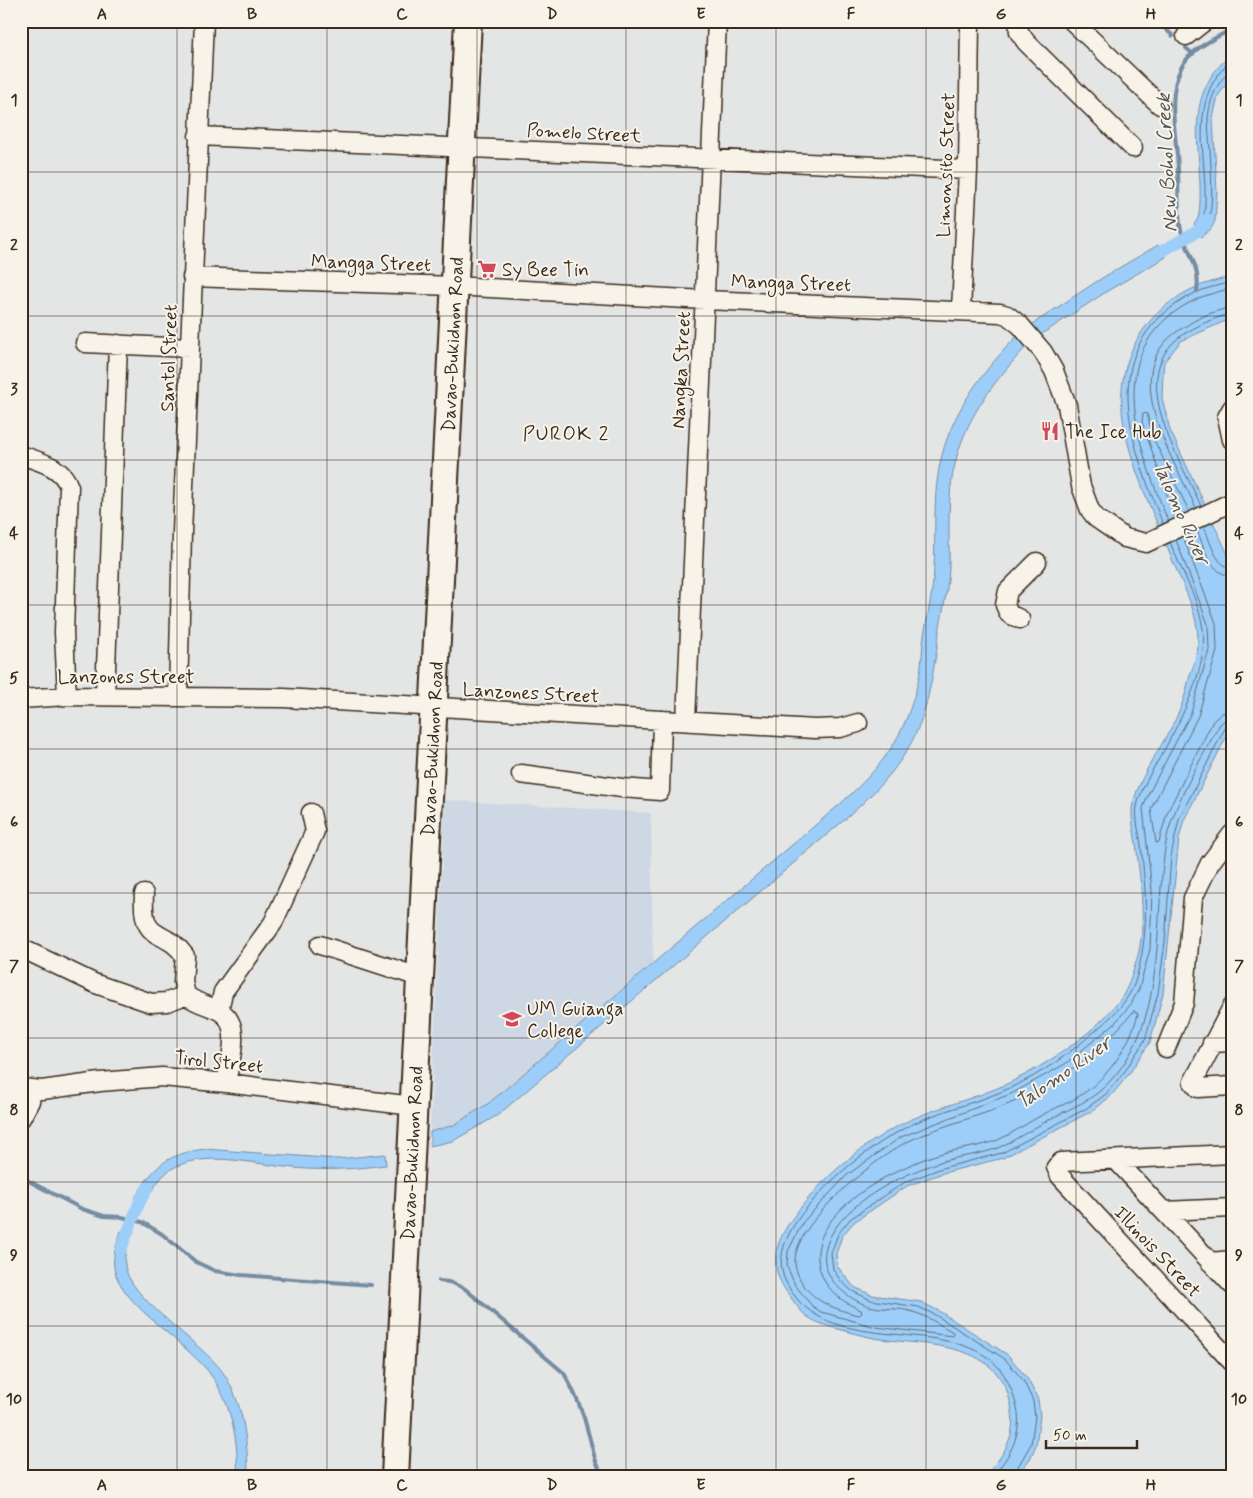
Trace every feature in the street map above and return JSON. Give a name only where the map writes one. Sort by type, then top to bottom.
[{"type":"highway","name":"Davao-Bukidnon Road","points":[[395,1477],[468,21]]},
{"type":"street","name":"Santol Street","points":[[178,697],[189,348],[204,21]]},
{"type":"street","name":"Nangka Street","points":[[686,721],[717,21]]},
{"type":"street","name":"Limonsito Street","points":[[960,310],[968,170],[970,21]]},
{"type":"street","points":[[1072,21],[1160,105]]},
{"type":"street","points":[[1186,36],[1205,21]]},
{"type":"street","points":[[1018,23],[1019,32],[1026,42],[1133,148]]},
{"type":"street","name":"Pomelo Street","points":[[198,136],[968,170]]},
{"type":"street","name":"Mangga Street","points":[[192,277],[454,286],[705,300],[960,310],[1007,315],[1020,324],[1051,364],[1063,392],[1079,478],[1090,510],[1102,523],[1125,538],[1139,543],[1151,541],[1232,502]]},
{"type":"street","points":[[85,343],[189,348]]},
{"type":"street","points":[[105,696],[118,344]]},
{"type":"street","points":[[1232,408],[1227,417],[1232,440]]},
{"type":"street","points":[[21,456],[58,470],[67,481],[69,487],[64,632],[67,696]]},
{"type":"street","points":[[1020,619],[1009,614],[1005,605],[1008,591],[1037,562]]},
{"type":"street","name":"Lanzones Street","points":[[21,699],[67,696],[284,698],[815,729],[840,728],[858,723]]},
{"type":"street","points":[[521,774],[622,788],[660,791],[662,720]]},
{"type":"street","points":[[226,1082],[233,1036],[228,1020],[220,1006],[224,992],[273,923],[311,840],[314,830],[311,813]]},
{"type":"street","points":[[1166,1048],[1184,1003],[1192,898],[1210,862],[1230,833],[1232,834]]},
{"type":"street","points":[[144,894],[144,919],[148,927],[154,934],[177,947],[185,956],[183,982],[186,995],[202,1006],[222,1012]]},
{"type":"street","points":[[320,945],[419,977]]},
{"type":"street","points":[[21,948],[96,984],[151,1003],[167,1002],[186,995]]},
{"type":"street","points":[[1232,1007],[1193,1080],[1194,1085],[1198,1088],[1232,1086]]},
{"type":"street","points":[[1212,1043],[1232,1042]]},
{"type":"street","name":"Tirol Street","points":[[27,1089],[147,1078],[226,1082],[413,1106]]},
{"type":"street","points":[[21,1118],[30,1101],[27,1089]]},
{"type":"street","points":[[1116,1160],[1232,1154]]},
{"type":"street","points":[[1116,1160],[1232,1284]]},
{"type":"street","name":"Illinois Street","points":[[1116,1160],[1061,1162],[1056,1167],[1060,1176],[1232,1362]]},
{"type":"street","points":[[1164,1212],[1232,1208]]},
{"type":"street","points":[[1210,1262],[1232,1260]]},
{"type":"shaded area","name":"UM Guianga College","points":[[445,800],[651,813],[653,962],[489,1103],[454,1125],[430,1132]]},
{"type":"water","points":[[1232,54],[1232,76],[1218,96],[1213,118],[1217,192],[1215,221],[1211,229],[1201,237],[1194,224],[1198,217],[1200,202],[1198,122],[1200,104],[1206,87],[1216,70]]},
{"type":"water","points":[[1158,245],[1166,257],[1109,290],[1039,336],[1031,325],[1102,278]]},
{"type":"water","name":"Talomo River","points":[[1232,276],[1232,318],[1181,341],[1164,362],[1162,398],[1170,430],[1232,563],[1232,726],[1184,820],[1179,839],[1163,994],[1150,1042],[1129,1074],[1110,1097],[1090,1112],[1003,1158],[943,1173],[907,1186],[854,1222],[842,1236],[836,1254],[837,1266],[854,1287],[872,1295],[921,1302],[939,1311],[1008,1355],[1027,1378],[1038,1399],[1040,1416],[1036,1445],[1030,1459],[1015,1477],[982,1477],[1001,1456],[1012,1431],[1012,1412],[1006,1388],[994,1371],[979,1359],[960,1351],[939,1346],[870,1337],[827,1326],[812,1320],[800,1310],[782,1284],[776,1267],[777,1249],[786,1229],[802,1205],[826,1179],[860,1150],[910,1120],[997,1088],[1041,1066],[1086,1034],[1112,1010],[1122,997],[1134,969],[1139,951],[1142,925],[1141,884],[1132,818],[1133,803],[1142,778],[1181,707],[1196,659],[1198,643],[1198,632],[1193,610],[1151,509],[1127,441],[1122,404],[1123,383],[1127,363],[1134,345],[1158,313],[1192,289]]},
{"type":"water","points":[[1018,335],[1027,346],[984,398],[961,443],[956,460],[949,514],[949,569],[933,670],[922,718],[903,757],[889,776],[849,816],[498,1115],[453,1141],[430,1146],[430,1132],[454,1125],[489,1103],[839,805],[870,776],[882,761],[901,731],[920,673],[933,577],[937,483],[947,438],[954,421],[972,390],[994,361]]},
{"type":"water","points":[[205,1149],[338,1159],[385,1154],[386,1165],[317,1169],[294,1168],[235,1160],[205,1160],[191,1162],[171,1169],[158,1182],[145,1203],[135,1198],[148,1178],[162,1163],[180,1154]]},
{"type":"water","points":[[121,1231],[131,1235],[126,1250],[125,1265],[129,1278],[138,1291],[167,1320],[212,1359],[229,1383],[235,1395],[243,1422],[247,1449],[248,1477],[237,1477],[237,1452],[233,1426],[220,1389],[213,1378],[190,1352],[129,1297],[119,1283],[114,1268],[114,1258]]},
{"type":"waterway","points":[[1157,21],[1173,36]]},
{"type":"waterway","name":"New Bohol Creek","points":[[1197,291],[1197,274],[1180,223],[1173,105],[1174,92],[1181,68],[1190,55],[1203,45],[1232,29]]},
{"type":"waterway","points":[[1186,48],[1193,54]]},
{"type":"waterway","points":[[1148,259],[1198,231],[1207,219]]},
{"type":"waterway","points":[[21,1177],[82,1209],[104,1216],[122,1217],[142,1222],[162,1234],[196,1262],[215,1271],[241,1275],[371,1285]]},
{"type":"waterway","points":[[121,1249],[140,1201],[148,1187]]},
{"type":"waterway","points":[[439,1281],[449,1282],[464,1288],[564,1373],[581,1409],[596,1461],[604,1477]]},
{"type":"waterway","points":[[691,1477],[704,1473],[729,1477]]},
{"type":"place","name":"Sy Bee Tin","points":[[487,269]]},
{"type":"place","name":"The Ice Hub","points":[[1050,431]]},
{"type":"place","name":"UM Guianga College","points":[[512,1019]]},
{"type":"district","name":"PUROK 2","points":[[566,433]]}]
